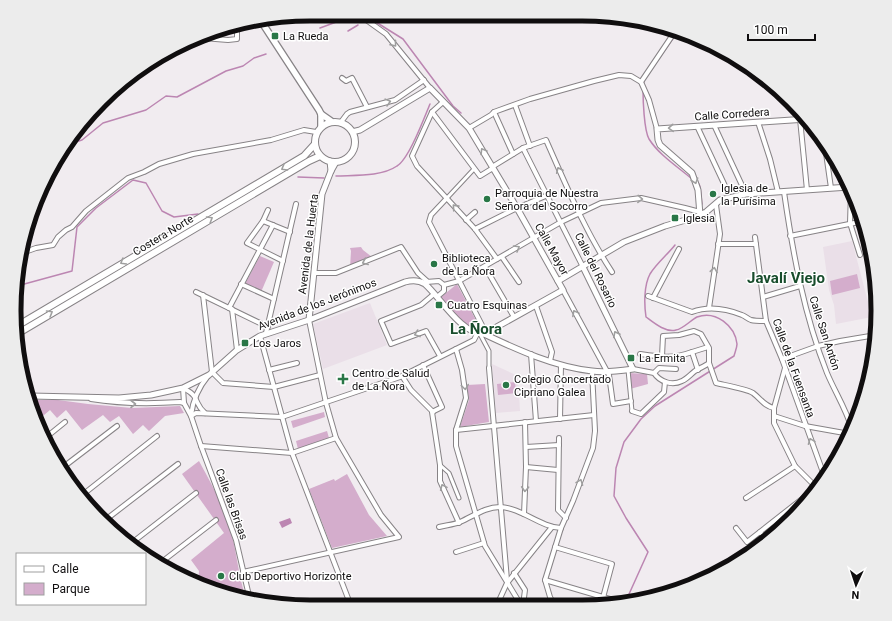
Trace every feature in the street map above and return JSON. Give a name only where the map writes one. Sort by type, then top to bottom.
[{"type":"main road","points":[[262,25],[321,114],[331,122]]},
{"type":"main road","points":[[321,114],[321,126]]},
{"type":"main road","points":[[331,122],[341,122],[348,126],[352,132],[355,143],[353,151],[344,160],[333,162],[320,156],[314,145],[316,132],[321,126],[331,122]]},
{"type":"main road","name":"Costera Norte","points":[[22,323],[304,156],[314,145]]},
{"type":"main road","name":"Costera Norte","points":[[22,331],[309,161],[320,156]]},
{"type":"street","points":[[352,132],[360,130],[430,88],[386,34],[368,21]]},
{"type":"street","points":[[211,39],[237,39],[236,31]]},
{"type":"street","points":[[640,82],[672,35]]},
{"type":"street","points":[[468,128],[494,112],[515,105],[619,75],[631,76],[640,82],[649,100],[658,129],[658,140],[660,146],[692,173],[698,190],[700,214]]},
{"type":"street","points":[[342,78],[346,81],[352,78],[367,107]]},
{"type":"street","points":[[341,122],[347,114],[395,100],[424,80]]},
{"type":"street","name":"Calle Mayor","points":[[430,88],[468,128],[517,208],[609,375],[613,404],[631,401]]},
{"type":"street","points":[[443,102],[432,112],[412,156],[417,166],[475,229],[519,282]]},
{"type":"street","points":[[515,105],[530,146]]},
{"type":"street","points":[[432,112],[480,176],[513,154],[524,148],[546,140],[579,214],[612,272]]},
{"type":"street","points":[[494,112],[513,154]]},
{"type":"street","name":"Calle Corredera","points":[[658,129],[798,119]]},
{"type":"street","points":[[800,121],[807,190]]},
{"type":"street","points":[[758,122],[770,159],[778,192]]},
{"type":"street","points":[[714,125],[746,194]]},
{"type":"street","points":[[697,126],[726,188]]},
{"type":"street","points":[[28,251],[53,245],[58,237],[72,227],[86,211],[128,178],[159,164],[194,154],[272,140],[304,130],[316,132]]},
{"type":"street","name":"Calle del Rosario","points":[[524,148],[583,267],[630,369]]},
{"type":"street","points":[[827,157],[831,188]]},
{"type":"street","name":"Avenida de la Huerta","points":[[309,320],[322,194],[333,162]]},
{"type":"street","points":[[474,169],[431,215],[429,222],[459,281],[489,351],[489,368],[502,507],[507,583]]},
{"type":"street","points":[[558,281],[624,242],[700,214],[716,205],[720,200],[746,194],[843,187]]},
{"type":"street","name":"Calle San Antón","points":[[784,192],[790,236],[800,286],[818,346],[828,373],[849,420]]},
{"type":"street","points":[[475,229],[517,208],[548,195]]},
{"type":"street","points":[[418,273],[416,280],[426,282],[442,282],[444,285],[459,281],[561,222],[601,203],[641,198],[685,208],[700,214]]},
{"type":"street","points":[[266,333],[296,204]]},
{"type":"street","points":[[851,204],[850,223],[860,255]]},
{"type":"street","points":[[709,308],[720,234],[716,205]]},
{"type":"street","points":[[268,210],[263,221],[248,243],[283,261]]},
{"type":"street","points":[[466,220],[475,212]]},
{"type":"street","points":[[263,221],[290,232]]},
{"type":"street","points":[[790,236],[857,222]]},
{"type":"street","points":[[237,350],[231,308],[241,284],[273,225]]},
{"type":"street","name":"Calle de la Fuensanta","points":[[755,237],[766,321],[782,359],[822,471]]},
{"type":"street","points":[[718,244],[756,244]]},
{"type":"street","points":[[314,273],[336,273],[401,247],[418,273],[446,309],[472,331],[510,347],[561,365],[592,371],[607,372],[630,369],[654,373],[657,378],[665,382],[675,383],[682,381],[709,363]]},
{"type":"street","points":[[679,249],[650,297],[692,312],[709,308],[725,310],[742,315],[752,320],[766,321]]},
{"type":"street","points":[[485,267],[514,317]]},
{"type":"street","name":"Avenida de los Jerónimos","points":[[34,396],[119,398],[151,395],[183,388],[210,374],[237,350],[266,333],[309,320],[399,284],[416,280]]},
{"type":"street","points":[[430,289],[432,284],[436,282]]},
{"type":"street","points":[[241,284],[274,299]]},
{"type":"street","points":[[440,356],[426,331],[391,344],[381,321],[420,305],[436,296],[444,291],[444,285]]},
{"type":"street","points":[[763,297],[800,286]]},
{"type":"street","points":[[191,416],[196,413],[282,417],[326,403],[402,376],[423,364],[474,340],[482,334],[563,290]]},
{"type":"street","points":[[196,292],[268,326]]},
{"type":"street","points":[[191,416],[199,387],[210,374],[203,295]]},
{"type":"street","points":[[536,306],[552,352],[550,361]]},
{"type":"street","points":[[243,572],[399,537],[381,515],[336,438],[326,403],[309,320]]},
{"type":"street","points":[[662,356],[663,336],[679,335],[694,331],[701,334],[708,347],[709,363],[716,383],[752,392],[761,402],[768,407],[774,408]]},
{"type":"street","points":[[260,336],[292,453],[349,600]]},
{"type":"street","points":[[782,359],[818,346],[870,336]]},
{"type":"street","points":[[640,354],[678,357],[708,347]]},
{"type":"street","points":[[456,349],[462,370],[466,398],[456,430],[456,446],[477,514],[484,543],[519,600]]},
{"type":"street","points":[[692,352],[698,370]]},
{"type":"street","points":[[531,354],[536,421]]},
{"type":"street","points":[[269,370],[297,363]]},
{"type":"street","points":[[423,364],[442,407],[433,412]]},
{"type":"street","points":[[560,419],[561,365]]},
{"type":"street","points":[[785,367],[774,408],[774,423],[795,466],[813,485]]},
{"type":"street","points":[[654,373],[660,368],[676,369]]},
{"type":"street","points":[[630,369],[632,411],[641,414],[664,392],[665,382]]},
{"type":"street","points":[[552,600],[545,580],[561,528],[593,448],[595,431],[592,371]]},
{"type":"street","points":[[210,374],[223,383],[274,387],[320,375]]},
{"type":"street","points":[[402,376],[411,390],[433,412],[440,465],[440,481],[459,523]]},
{"type":"street","points":[[183,388],[191,393],[198,406],[206,414]]},
{"type":"street","points":[[81,398],[112,403],[132,404],[184,403],[183,388]]},
{"type":"street","name":"Calle las Brisas","points":[[184,403],[191,416],[200,446],[236,540],[248,593]]},
{"type":"street","points":[[456,430],[594,415]]},
{"type":"street","points":[[774,416],[805,426],[844,433]]},
{"type":"street","points":[[49,435],[65,422]]},
{"type":"street","points":[[524,514],[526,467],[525,422]]},
{"type":"street","points":[[66,465],[117,426]]},
{"type":"street","points":[[86,492],[158,436]]},
{"type":"street","points":[[200,446],[292,453],[336,438]]},
{"type":"street","points":[[559,438],[558,510],[566,518]]},
{"type":"street","points":[[526,447],[559,444]]},
{"type":"street","points":[[109,517],[178,464]]},
{"type":"street","points":[[440,465],[449,473],[459,498]]},
{"type":"street","points":[[746,498],[795,466]]},
{"type":"street","points":[[526,467],[558,470]]},
{"type":"street","points":[[135,540],[196,492]]},
{"type":"street","points":[[736,528],[747,542],[795,505]]},
{"type":"street","points":[[439,527],[459,523],[488,508],[502,507],[524,514],[552,527],[561,528]]},
{"type":"street","points":[[164,560],[216,520]]},
{"type":"street","points":[[499,600],[507,583],[514,573],[552,527]]},
{"type":"street","points":[[760,532],[763,536]]},
{"type":"street","points":[[456,552],[484,543]]},
{"type":"street","points":[[555,547],[612,564],[603,597]]},
{"type":"street","points":[[514,573],[525,590],[523,600]]},
{"type":"street","points":[[545,580],[608,599]]},
{"type":"shaded area","points":[[852,241],[871,313],[871,317],[836,324],[834,305],[829,290],[823,247]]},
{"type":"shaded area","points":[[370,303],[387,345],[323,369],[313,324]]},
{"type":"shaded area","name":"Colegio Concertado Cipriano Galea","points":[[492,364],[518,376],[520,411],[496,413]]},
{"type":"shaded area","points":[[290,518],[292,523],[282,528],[279,522]]},
{"type":"green space","points":[[361,247],[372,257],[350,268],[350,248]]},
{"type":"green space","points":[[260,256],[274,262],[261,292],[245,284]]},
{"type":"green space","points":[[857,274],[860,288],[832,295],[830,281]]},
{"type":"green space","points":[[457,284],[481,330],[474,330],[449,310],[441,297]]},
{"type":"green space","points":[[629,373],[647,374],[648,384],[630,389]]},
{"type":"green space","points":[[515,382],[516,393],[498,395],[497,384]]},
{"type":"green space","points":[[485,384],[489,422],[460,427],[469,400],[467,385]]},
{"type":"green space","points":[[35,400],[58,400],[132,408],[180,406],[184,413],[165,416],[149,431],[143,425],[133,434],[119,416],[110,422],[103,415],[82,430],[66,410],[57,418],[50,410],[41,417]]},
{"type":"green space","points":[[324,412],[325,417],[293,428],[291,421]]},
{"type":"green space","points":[[327,431],[329,438],[298,449],[296,441]]},
{"type":"green space","points":[[199,461],[226,516],[234,543],[244,592],[217,585],[198,577],[199,571],[191,560],[224,533],[182,474]]},
{"type":"green space","points":[[347,474],[369,515],[387,536],[332,548],[309,489],[334,479],[335,481]]},
{"type":"waterway","points":[[320,28],[339,21]]},
{"type":"waterway","points":[[374,21],[403,39],[453,106],[461,113]]},
{"type":"waterway","points":[[348,31],[358,25]]},
{"type":"waterway","points":[[643,85],[644,80],[675,36]]},
{"type":"waterway","points":[[76,142],[82,140],[103,123],[146,110],[166,96],[177,97],[226,71],[243,66],[254,58],[266,54]]},
{"type":"waterway","points":[[643,89],[645,122],[649,139],[663,156],[692,179]]},
{"type":"waterway","points":[[336,176],[376,174],[391,170],[397,166],[402,162],[411,147],[430,104]]},
{"type":"waterway","points":[[298,177],[324,178]]},
{"type":"waterway","points":[[22,285],[72,271],[77,227],[96,208],[133,180],[146,183],[162,211],[174,217],[198,214]]},
{"type":"waterway","points":[[699,184],[702,204]]},
{"type":"waterway","points":[[628,596],[648,552],[614,496],[616,468],[624,442],[641,419],[655,406],[734,356],[737,346],[733,331],[723,321],[711,316],[704,315],[697,317],[681,328],[672,331],[660,327],[646,317],[645,295],[648,278],[655,267],[675,245]]},
{"type":"place","name":"La Rueda","points":[[275,36]]},
{"type":"place","name":"Iglesia de la Purísima","points":[[713,194]]},
{"type":"place","name":"Parroquia de Nuestra Señora del Socorro","points":[[487,199]]},
{"type":"place","name":"Iglesia","points":[[675,218]]},
{"type":"place","name":"Biblioteca de La Ñora","points":[[434,264]]},
{"type":"place","name":"Cuatro Esquinas","points":[[439,305]]},
{"type":"place","name":"Los Jaros","points":[[245,343]]},
{"type":"place","name":"La Ermita","points":[[631,358]]},
{"type":"place","name":"Centro de Salud de La Ñora","points":[[343,379]]},
{"type":"place","name":"Colegio Concertado Cipriano Galea","points":[[506,385]]},
{"type":"place","name":"Club Deportivo Horizonte","points":[[221,576]]},
{"type":"district","name":"Javalí Viejo","points":[[786,278]]},
{"type":"district","name":"La Ñora","points":[[476,329]]}]
